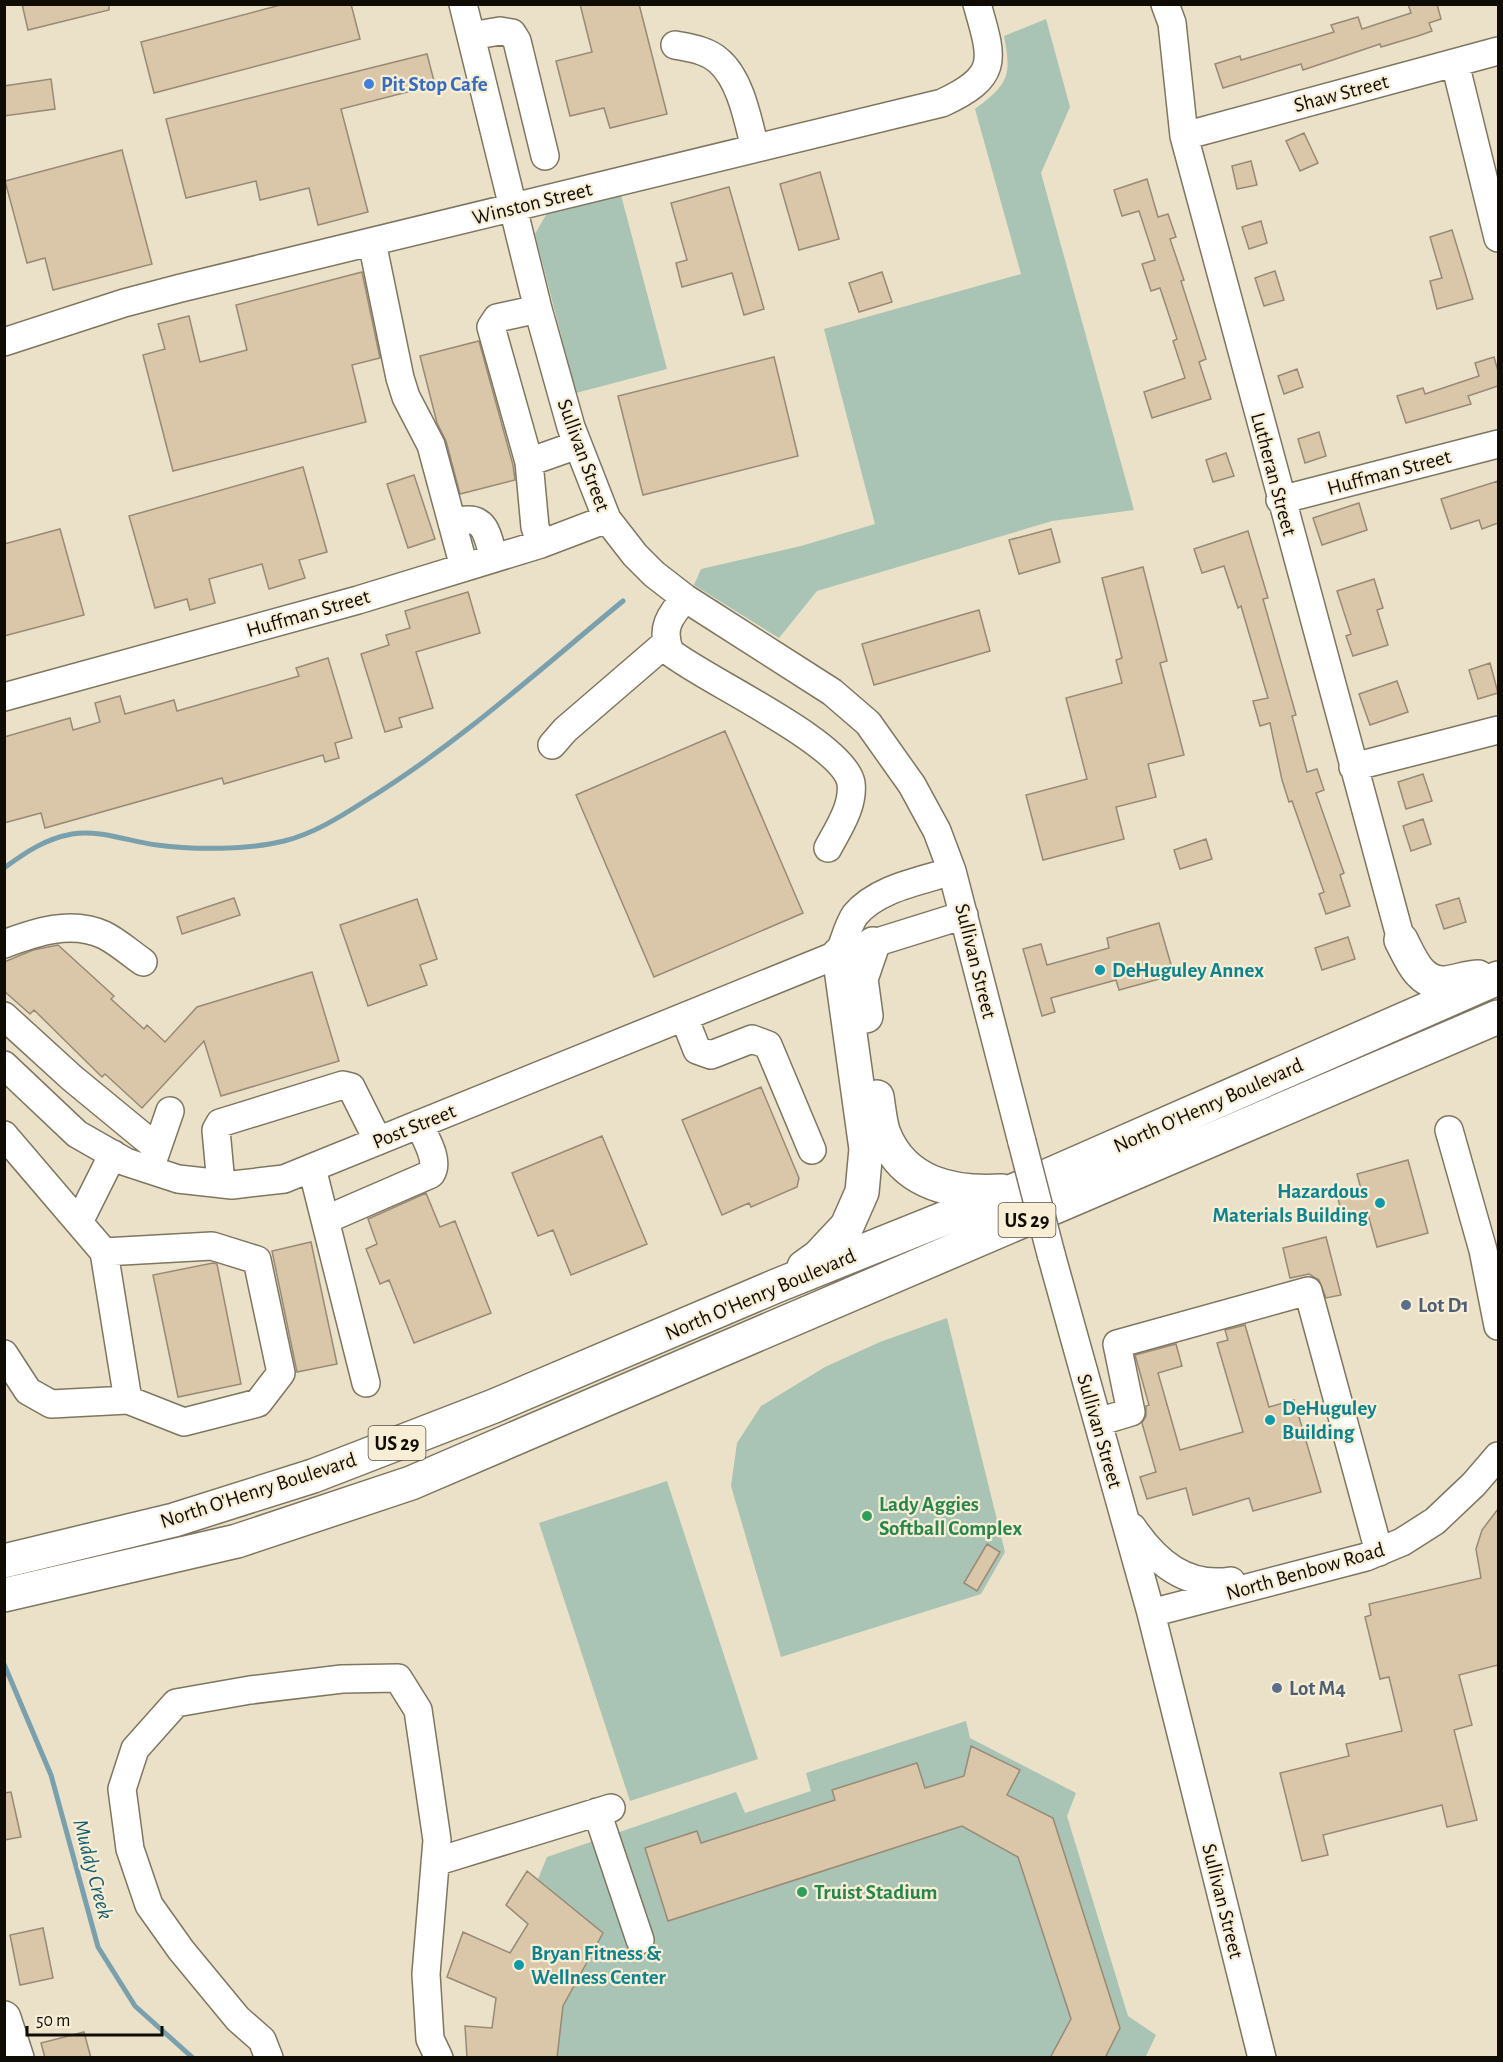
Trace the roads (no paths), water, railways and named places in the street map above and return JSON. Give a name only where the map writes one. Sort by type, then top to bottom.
[{"type":"main road","points":[[1401,940],[1415,968],[1428,978],[1441,983],[1470,977],[1498,977]]},
{"type":"main road","points":[[1377,1030],[1398,1000],[1406,976],[1401,940]]},
{"type":"main road","points":[[873,944],[861,979],[872,1069],[884,1133],[901,1163],[935,1185],[974,1192],[1016,1190]]},
{"type":"main road","points":[[776,1286],[818,1257],[846,1226],[862,1192],[866,1149],[839,954]]},
{"type":"main road","name":"North O'Henry Boulevard","points":[[4,1561],[174,1520],[313,1476],[494,1406],[776,1286],[1016,1190],[1498,977]]},
{"type":"main road","name":"North O'Henry Boulevard","points":[[4,1595],[237,1541],[411,1484],[1498,1017]]},
{"type":"main road","points":[[4,2018],[17,2058]]},
{"type":"street","name":"Sullivan Street","points":[[463,4],[537,309],[577,445],[607,519],[635,555],[685,598],[823,686],[868,723],[912,785],[937,831],[952,871],[1051,1254],[1152,1613],[1262,2058]]},
{"type":"street","name":"Winston Street","points":[[4,342],[124,303],[942,103],[975,86],[984,74],[989,58],[987,40],[977,4]]},
{"type":"street","name":"Lutheran Street","points":[[1165,4],[1172,23],[1184,136],[1280,500],[1401,940]]},
{"type":"street","points":[[471,36],[500,31],[512,33],[517,42],[545,156]]},
{"type":"street","points":[[675,45],[702,51],[720,61],[733,80],[755,148]]},
{"type":"street","name":"Shaw Street","points":[[1184,136],[1498,51]]},
{"type":"street","points":[[1455,63],[1498,238]]},
{"type":"street","points":[[372,242],[400,378],[406,398],[432,446],[465,567]]},
{"type":"street","points":[[537,309],[497,318],[491,327],[529,462],[535,527],[541,544]]},
{"type":"street","name":"Huffman Street","points":[[1280,500],[1498,444]]},
{"type":"street","points":[[529,462],[577,445]]},
{"type":"street","points":[[452,523],[464,519],[476,520],[484,527],[494,558]]},
{"type":"street","name":"Huffman Street","points":[[4,697],[358,600],[541,544],[607,519]]},
{"type":"street","points":[[685,598],[667,619],[666,643],[670,652],[811,739],[845,769],[851,787],[849,800],[844,818],[828,848]]},
{"type":"street","points":[[552,745],[565,730],[666,643]]},
{"type":"street","points":[[1353,767],[1498,730]]},
{"type":"street","points":[[839,954],[854,916],[870,901],[893,890],[952,871]]},
{"type":"street","name":"Post Street","points":[[4,1065],[77,1134],[113,1154],[154,1159],[178,1179],[232,1185],[284,1179],[839,954],[964,915]]},
{"type":"street","points":[[4,944],[48,929],[82,928],[105,936],[143,962]]},
{"type":"street","points":[[4,1016],[72,1078],[154,1159],[170,1111]]},
{"type":"street","points":[[684,1017],[697,1050],[711,1055],[752,1039],[768,1045],[812,1150]]},
{"type":"street","points":[[221,1184],[216,1130],[220,1123],[343,1085],[351,1087],[378,1141]]},
{"type":"street","points":[[325,1220],[431,1174],[434,1169],[433,1157],[419,1124]]},
{"type":"street","points":[[1449,1130],[1483,1250],[1498,1326]]},
{"type":"street","points":[[4,1135],[104,1252],[128,1400]]},
{"type":"street","points":[[79,1222],[113,1154]]},
{"type":"street","points":[[312,1168],[366,1383]]},
{"type":"street","points":[[4,1354],[28,1392],[51,1404],[128,1400],[184,1422],[258,1403],[281,1373],[257,1260],[212,1246],[104,1252]]},
{"type":"street","points":[[1098,1422],[1131,1412],[1117,1344],[1308,1291],[1379,1552]]},
{"type":"street","name":"North Benbow Road","points":[[1152,1613],[1379,1552],[1402,1542],[1435,1521],[1474,1484],[1498,1456]]},
{"type":"street","points":[[1124,1516],[1141,1540],[1166,1568],[1195,1582],[1288,1577]]},
{"type":"street","points":[[269,2058],[262,2040],[238,2019],[181,1950],[149,1905],[130,1849],[122,1790],[135,1749],[177,1703],[250,1690],[342,1679],[398,1678],[418,1710],[436,1828],[426,1974],[430,2039],[440,2058]]},
{"type":"street","points":[[435,1862],[604,1810],[640,1940]]},
{"type":"waterway","points":[[4,868],[36,847],[72,834],[93,833],[187,848],[238,848],[270,844],[305,834],[346,813],[433,755],[497,706],[623,601]]},
{"type":"waterway","name":"Muddy Creek","points":[[4,1664],[51,1775],[98,1947],[135,2006],[193,2058]]},
{"type":"place","name":"Pit Stop Cafe","points":[[369,84]]},
{"type":"place","name":"DeHuguley Annex","points":[[1100,970]]},
{"type":"place","name":"Hazardous Materials Building","points":[[1380,1203]]},
{"type":"place","name":"Lot D1","points":[[1406,1305]]},
{"type":"place","name":"DeHuguley Building","points":[[1270,1420]]},
{"type":"place","name":"Lady Aggies Softball Complex","points":[[867,1516]]},
{"type":"place","name":"Lot M4","points":[[1277,1688]]},
{"type":"place","name":"Truist Stadium","points":[[802,1892]]},
{"type":"place","name":"Bryan Fitness & Wellness Center","points":[[519,1965]]}]
